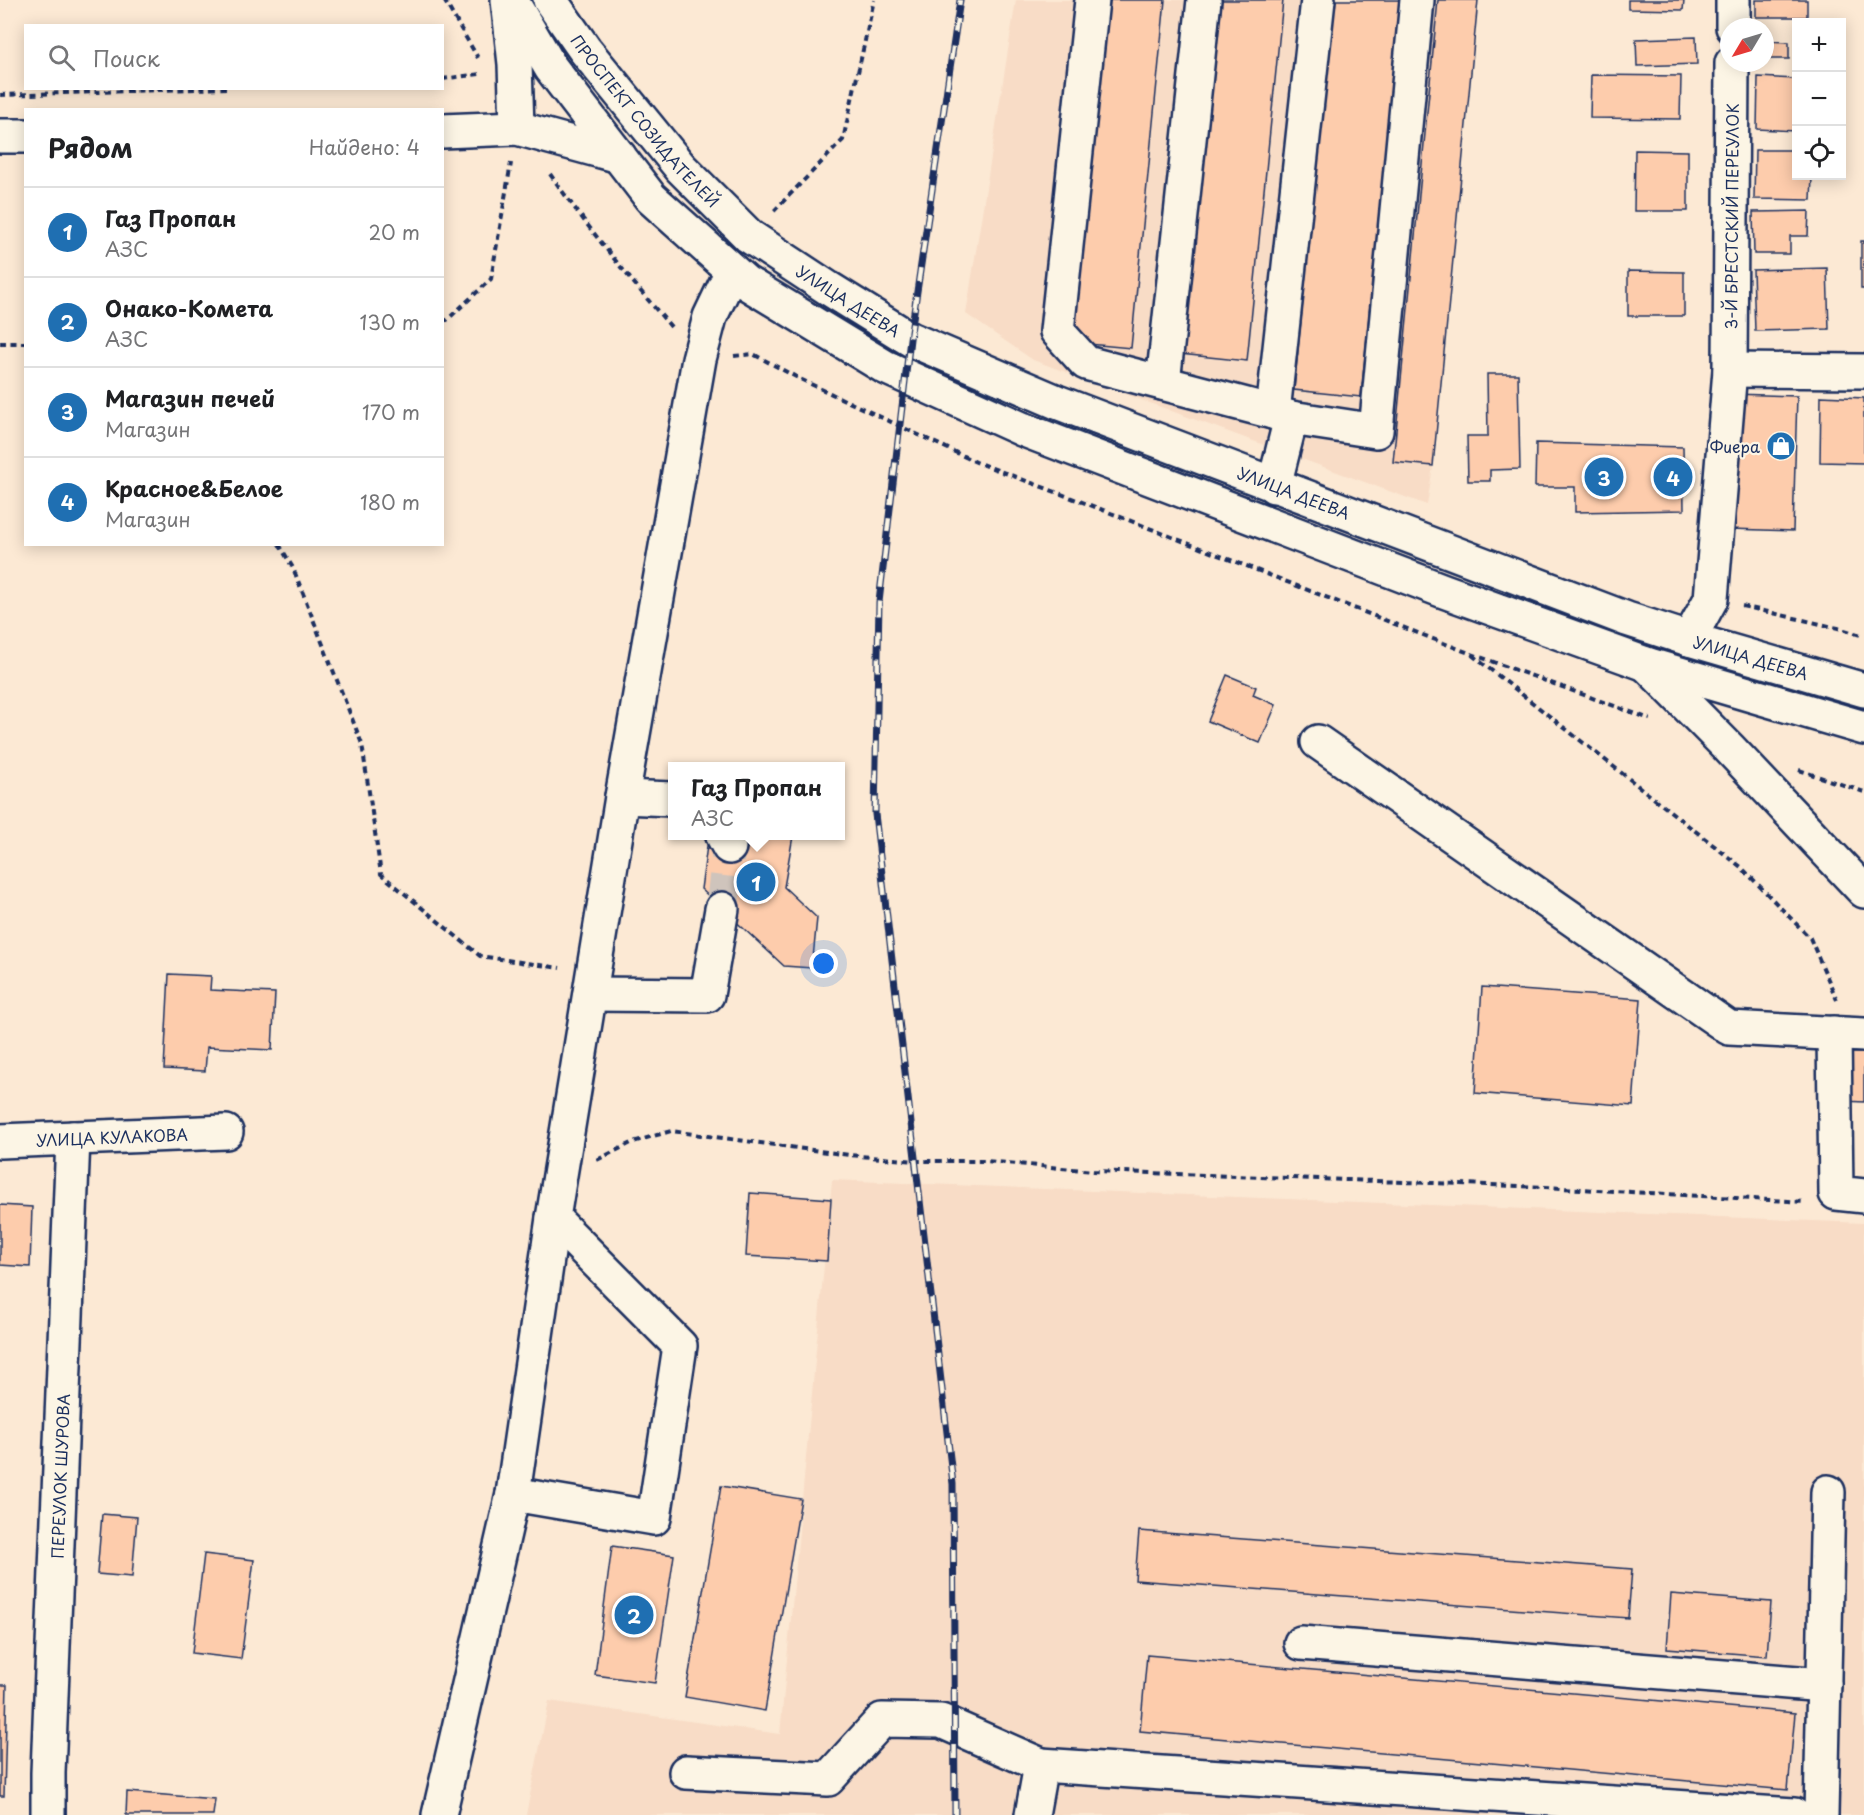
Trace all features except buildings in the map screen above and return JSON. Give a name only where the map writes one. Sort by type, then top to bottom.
[{"type":"main road","points":[[510,0],[516,64],[517,128]]},
{"type":"main road","points":[[510,0],[552,68],[651,198],[745,282],[885,367],[1022,429],[1444,591],[1646,663],[1864,728]]},
{"type":"main road","name":"ПРОСПЕКТ СОЗИДАТЕЛЕЙ","points":[[550,0],[585,50],[681,168],[749,236]]},
{"type":"main road","points":[[1092,0],[1057,331],[1086,363],[1282,415],[1376,430],[1417,0]]},
{"type":"main road","points":[[1163,383],[1204,0]]},
{"type":"main road","points":[[1274,486],[1318,0]]},
{"type":"main road","points":[[1733,0],[1733,18]]},
{"type":"main road","name":"3-Й БРЕСТСКИЙ ПЕРЕУЛОК","points":[[1711,599],[1730,370],[1732,72]]},
{"type":"main road","points":[[444,131],[517,128],[619,156]]},
{"type":"main road","points":[[0,136],[24,136]]},
{"type":"main road","name":"УЛИЦА ДЕЕВА","points":[[749,236],[910,339],[1057,402],[1627,619],[1864,690]]},
{"type":"main road","points":[[439,1815],[513,1494],[559,1179],[621,797],[699,359],[710,317],[732,271]]},
{"type":"main road","points":[[1730,370],[1864,371]]},
{"type":"main road","points":[[1689,639],[1711,599]]},
{"type":"main road","points":[[1646,663],[1864,891]]},
{"type":"main road","points":[[1318,742],[1729,1028],[1850,1034],[1850,1195]]},
{"type":"main road","points":[[621,797],[668,799]]},
{"type":"main road","points":[[591,983],[707,995],[722,909]]},
{"type":"main road","name":"УЛИЦА КУЛАКОВА","points":[[0,1141],[226,1132]]},
{"type":"main road","name":"ПЕРЕУЛОК ШУРОВА","points":[[48,1815],[73,1138]]},
{"type":"main road","points":[[513,1494],[654,1518],[680,1346],[553,1218]]},
{"type":"main road","points":[[1821,1815],[1828,1492]]},
{"type":"main road","points":[[1301,1643],[1824,1685]]},
{"type":"main road","points":[[686,1772],[828,1779],[882,1720],[941,1721],[1041,1765],[1794,1815]]},
{"type":"main road","points":[[1032,1815],[1041,1765]]},
{"type":"path","points":[[749,236],[843,140],[874,0]]},
{"type":"path","points":[[444,79],[486,73]]},
{"type":"path","points":[[0,95],[161,90]]},
{"type":"path","points":[[444,320],[447,320],[491,279],[517,128]]},
{"type":"path","points":[[0,343],[24,343]]},
{"type":"path","points":[[280,546],[293,568],[362,744],[381,874],[480,956],[591,983]]},
{"type":"path","points":[[1711,599],[1864,636]]},
{"type":"path","points":[[1470,653],[1741,867],[1810,939],[1850,1034]]},
{"type":"path","points":[[559,1179],[633,1142],[671,1131],[849,1155],[916,1161],[986,1161],[1104,1171],[1545,1187],[1812,1202],[1850,1195]]},
{"type":"shaded area","points":[[1016,0],[1478,0],[1433,466],[1427,505],[1033,360],[966,314]]},
{"type":"shaded area","points":[[832,1180],[1864,1223],[1864,1815],[526,1815],[549,1701],[780,1734]]},
{"type":"tunnel","points":[[722,909],[729,847]]},
{"type":"railway","points":[[955,1815],[953,1484],[875,814],[879,602],[910,339],[960,0]]},
{"type":"place","name":"Фиера","points":[[1781,446]]},
{"type":"place","name":"Магазин печей","points":[[1604,477]]},
{"type":"place","name":"Красное&Белое","points":[[1673,477]]},
{"type":"place","name":"Газ Пропан","points":[[756,882]]},
{"type":"place","name":"Онако-Комета","points":[[634,1615]]}]
